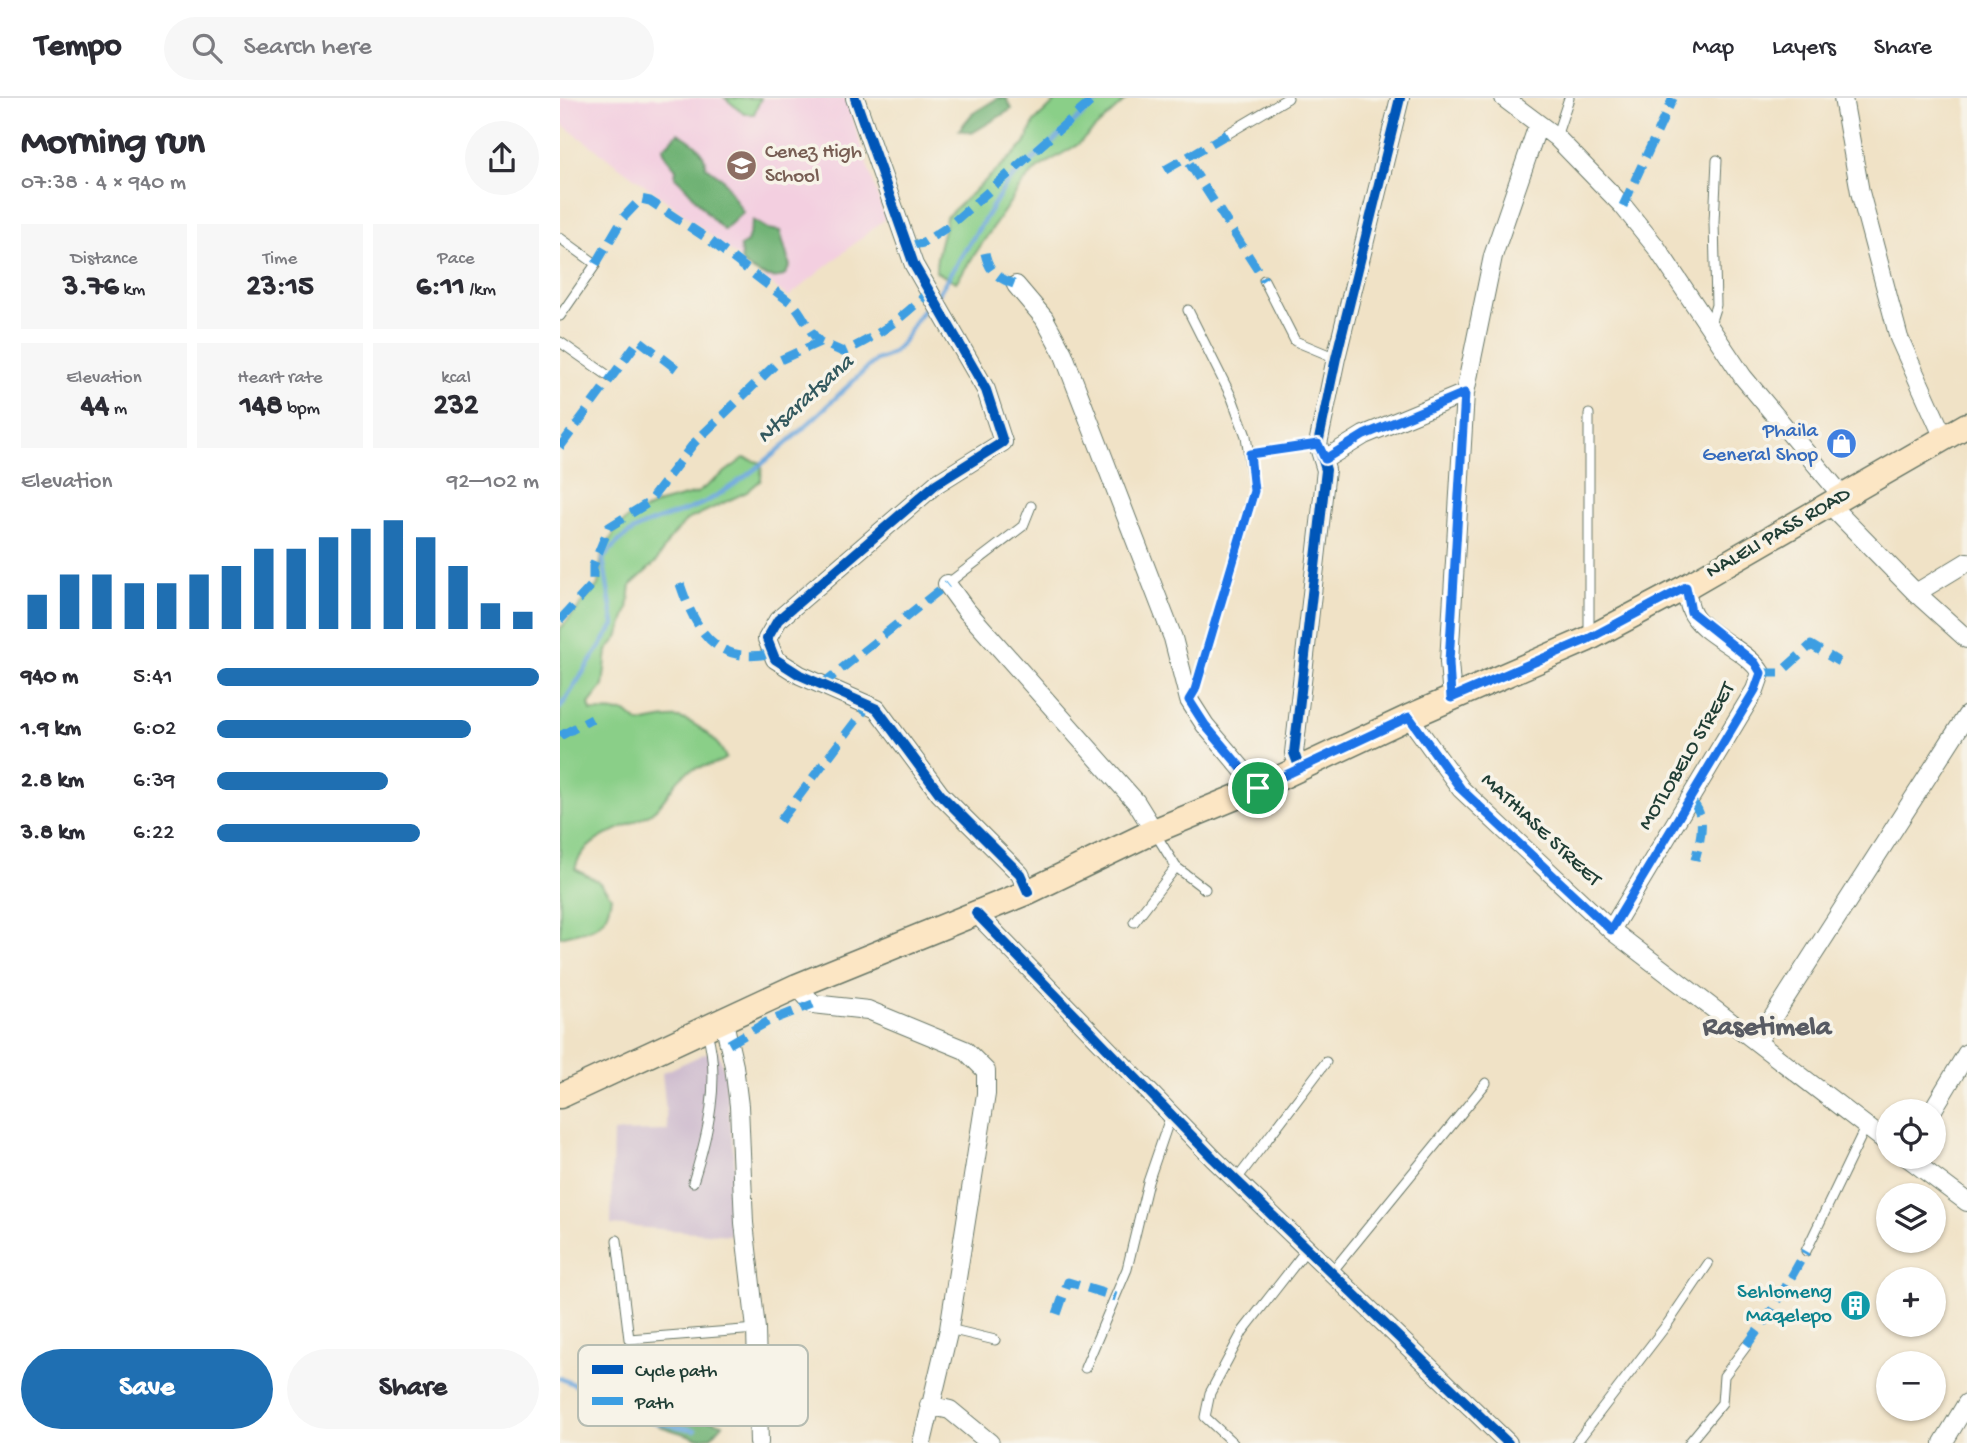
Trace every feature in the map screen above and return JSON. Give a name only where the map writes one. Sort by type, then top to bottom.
[{"type":"main road","name":"NALELI PASS ROAD","points":[[560,1096],[797,986],[1028,892],[1154,831],[1258,788],[1451,698],[1588,639],[1686,587],[1967,425]]},
{"type":"street","points":[[855,98],[914,265],[986,390],[1003,442],[936,484],[778,620],[767,639],[775,659],[800,676],[877,709],[940,794],[1020,874],[1028,892]]},
{"type":"street","points":[[1300,769],[1294,753],[1322,452],[1336,358],[1400,98]]},
{"type":"street","points":[[1504,98],[1556,137],[1623,206],[1710,324],[1743,377],[1837,501],[1916,593],[1967,639]]},
{"type":"street","points":[[1843,98],[1860,192],[1899,338],[1944,439]]},
{"type":"street","points":[[1451,698],[1449,662],[1465,393],[1493,257],[1538,125]]},
{"type":"street","points":[[1016,285],[1044,318],[1063,353],[1173,638],[1189,700],[1205,725],[1258,788]]},
{"type":"street","points":[[1322,452],[1465,393]]},
{"type":"street","points":[[1916,593],[1967,562]]},
{"type":"street","points":[[947,584],[966,610],[1136,802],[1154,831]]},
{"type":"street","name":"MOTLOBELO STREET","points":[[1611,930],[1755,690],[1761,673],[1755,663],[1691,612],[1686,587]]},
{"type":"street","points":[[1757,1042],[1967,715]]},
{"type":"street","name":"MATHIASE STREET","points":[[1409,717],[1461,789],[1611,930],[1876,1134]]},
{"type":"street","points":[[976,913],[1171,1115],[1508,1443]]},
{"type":"street","points":[[797,986],[813,1004],[868,1010],[965,1050],[986,1070],[986,1094],[949,1329],[922,1443]]},
{"type":"street","points":[[715,1026],[739,1106],[744,1223],[757,1345]]},
{"type":"street","points":[[1939,1099],[1967,1053]]},
{"type":"street","points":[[1924,1169],[1967,1202]]},
{"type":"street","points":[[1943,1443],[1967,1403]]},
{"type":"street","points":[[929,1405],[950,1410],[990,1443]]},
{"type":"lane","points":[[1227,134],[1288,98]]},
{"type":"lane","points":[[1556,137],[1570,98]]},
{"type":"lane","points":[[1710,324],[1716,305],[1714,222],[1717,160]]},
{"type":"lane","points":[[560,238],[596,264],[560,316]]},
{"type":"lane","points":[[1265,280],[1295,341],[1336,358]]},
{"type":"lane","points":[[1188,310],[1232,398],[1250,454],[1254,491],[1195,690],[1189,700]]},
{"type":"lane","points":[[560,342],[610,377]]},
{"type":"lane","points":[[1588,639],[1589,414]]},
{"type":"lane","points":[[1250,454],[1322,452]]},
{"type":"lane","points":[[947,584],[1023,526],[1031,506]]},
{"type":"lane","points":[[1154,831],[1176,867],[1205,888]]},
{"type":"lane","points":[[1134,922],[1176,867]]},
{"type":"lane","points":[[693,1182],[708,1124],[715,1026]]},
{"type":"lane","points":[[1237,1180],[1326,1062]]},
{"type":"lane","points":[[1331,1273],[1486,1083]]},
{"type":"lane","points":[[1085,1368],[1126,1269],[1148,1182],[1171,1115]]},
{"type":"lane","points":[[1806,1251],[1866,1126]]},
{"type":"lane","points":[[617,1240],[629,1339],[756,1329]]},
{"type":"lane","points":[[1233,1443],[1205,1417],[1210,1393],[1243,1331],[1307,1249]]},
{"type":"lane","points":[[1576,1443],[1668,1324],[1708,1264]]},
{"type":"lane","points":[[949,1329],[995,1340]]},
{"type":"lane","points":[[1689,1443],[1722,1403],[1724,1376],[1747,1345]]},
{"type":"shaded area","name":"Cenez High School","points":[[560,98],[846,98],[885,219],[788,297],[675,207],[560,123]]},
{"type":"shaded area","points":[[717,1048],[725,1073],[736,1175],[730,1235],[611,1225],[613,1132],[668,1131],[662,1073]]},
{"type":"green space","points":[[725,98],[761,98],[754,114],[744,114]]},
{"type":"green space","points":[[998,98],[1006,98],[1012,109],[972,133],[959,130],[972,114]]},
{"type":"green space","points":[[1059,98],[1128,98],[1077,145],[1038,168],[1023,183],[956,282],[936,272],[946,217],[1025,144],[1034,122]]},
{"type":"green space","points":[[678,133],[700,150],[706,167],[722,178],[743,212],[724,230],[675,177],[676,169],[666,157],[663,148]]},
{"type":"green space","points":[[753,220],[768,229],[780,231],[790,266],[784,276],[767,276],[742,263],[740,246],[747,242]]},
{"type":"green space","points":[[744,458],[762,463],[761,480],[747,492],[687,520],[669,540],[656,562],[631,585],[628,609],[618,637],[607,651],[603,686],[589,704],[591,711],[626,712],[639,723],[670,718],[686,720],[713,739],[726,758],[686,773],[651,813],[596,841],[586,849],[575,869],[598,881],[611,896],[609,907],[595,927],[560,937],[560,629],[598,585],[602,553],[616,530],[628,518],[659,503],[697,493]]},
{"type":"green space","points":[[659,1426],[721,1426],[711,1437],[697,1438]]},
{"type":"waterway","name":"Ntsaratsana","points":[[938,294],[1007,183],[1101,98]]},
{"type":"waterway","name":"Ntsaratsana","points":[[560,708],[614,625],[603,559],[615,544],[641,527],[713,498],[757,468],[876,360],[895,351],[930,303]]},
{"type":"waterway","points":[[560,1378],[578,1386]]},
{"type":"waterway","points":[[674,1426],[695,1430]]},
{"type":"marked path","points":[[908,246],[923,243],[949,226],[1095,98]]},
{"type":"marked path","points":[[1623,206],[1673,98]]},
{"type":"marked path","points":[[1227,134],[1186,158],[1264,280]]},
{"type":"marked path","points":[[1165,170],[1186,158]]},
{"type":"marked path","points":[[596,264],[623,218],[641,199],[650,201],[708,239],[795,306],[820,342]]},
{"type":"marked path","points":[[985,253],[995,274],[1016,285]]},
{"type":"marked path","points":[[560,620],[593,584],[593,566],[609,527],[648,503],[694,443],[780,360],[820,342],[843,352],[890,326],[930,290]]},
{"type":"marked path","points":[[560,447],[639,340],[678,370]]},
{"type":"marked path","points":[[680,584],[693,616],[711,641],[737,654],[753,656],[773,653]]},
{"type":"marked path","points":[[820,686],[947,584]]},
{"type":"marked path","points":[[1761,673],[1780,673],[1811,645],[1839,662]]},
{"type":"marked path","points":[[780,821],[868,705]]},
{"type":"marked path","points":[[560,736],[592,719]]},
{"type":"marked path","points":[[1689,800],[1699,812],[1701,820],[1701,836],[1695,860]]},
{"type":"marked path","points":[[729,1044],[767,1022],[813,1004]]},
{"type":"marked path","points":[[1747,1345],[1772,1311],[1806,1251]]},
{"type":"marked path","points":[[1057,1314],[1068,1282],[1116,1297]]},
{"type":"cycle path","points":[[855,98],[914,265],[986,390],[1003,442],[936,484],[778,620],[767,639],[775,659],[800,675],[877,709],[940,794],[1020,874],[1028,892]]},
{"type":"cycle path","points":[[1300,769],[1294,753],[1326,470],[1318,444],[1336,358],[1400,98]]},
{"type":"cycle path","points":[[976,913],[1213,1158],[1508,1443]]},
{"type":"place","name":"Cenez High School","points":[[742,165]]},
{"type":"place","name":"Phaila General Shop","points":[[1841,444]]},
{"type":"place","name":"Sehlomeng Maqelepo","points":[[1855,1305]]},
{"type":"district","name":"Rasetimela","points":[[1767,1028]]},
{"type":"route","points":[[1465,393],[1466,415],[1449,662],[1451,698],[1588,639],[1686,587],[1691,612],[1755,663],[1761,673],[1755,690],[1611,930],[1461,789],[1409,717],[1258,788],[1205,725],[1189,700],[1195,690],[1244,532],[1254,491],[1250,454],[1318,444],[1325,459],[1364,435],[1465,393]]}]
